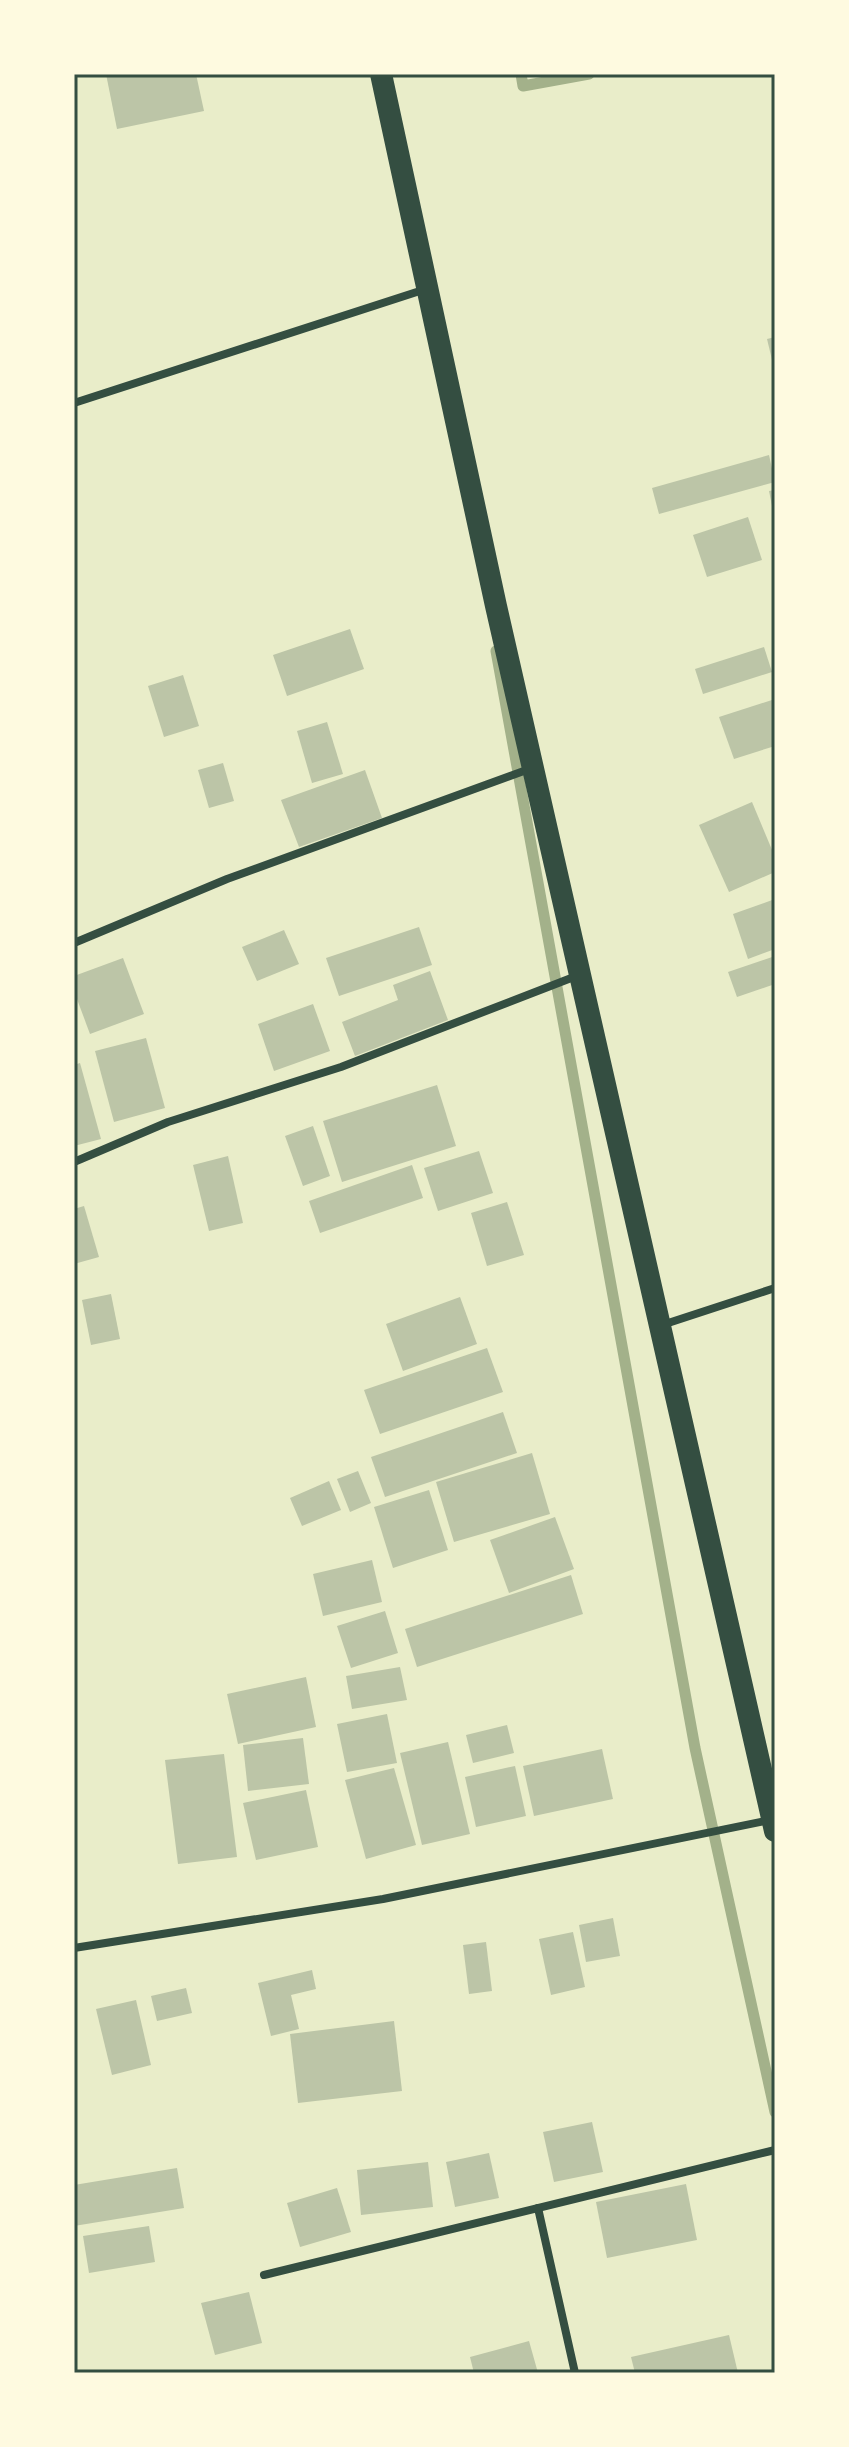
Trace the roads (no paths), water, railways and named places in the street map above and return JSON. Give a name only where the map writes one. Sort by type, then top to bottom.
[{"type":"highway","points":[[381,74],[533,768],[773,1825]]},
{"type":"street","points":[[74,403],[427,288]]},
{"type":"street","points":[[74,943],[227,879],[533,768]]},
{"type":"street","points":[[74,1162],[168,1122],[341,1067],[580,975]]},
{"type":"street","points":[[661,1325],[775,1288]]},
{"type":"street","points":[[74,1948],[383,1899],[773,1825]]},
{"type":"street","points":[[264,2275],[775,2150]]},
{"type":"street","points":[[538,2208],[575,2373]]},
{"type":"waterway","points":[[521,74],[523,86],[589,74]]},
{"type":"waterway","points":[[496,651],[695,1748],[775,2112]]}]
